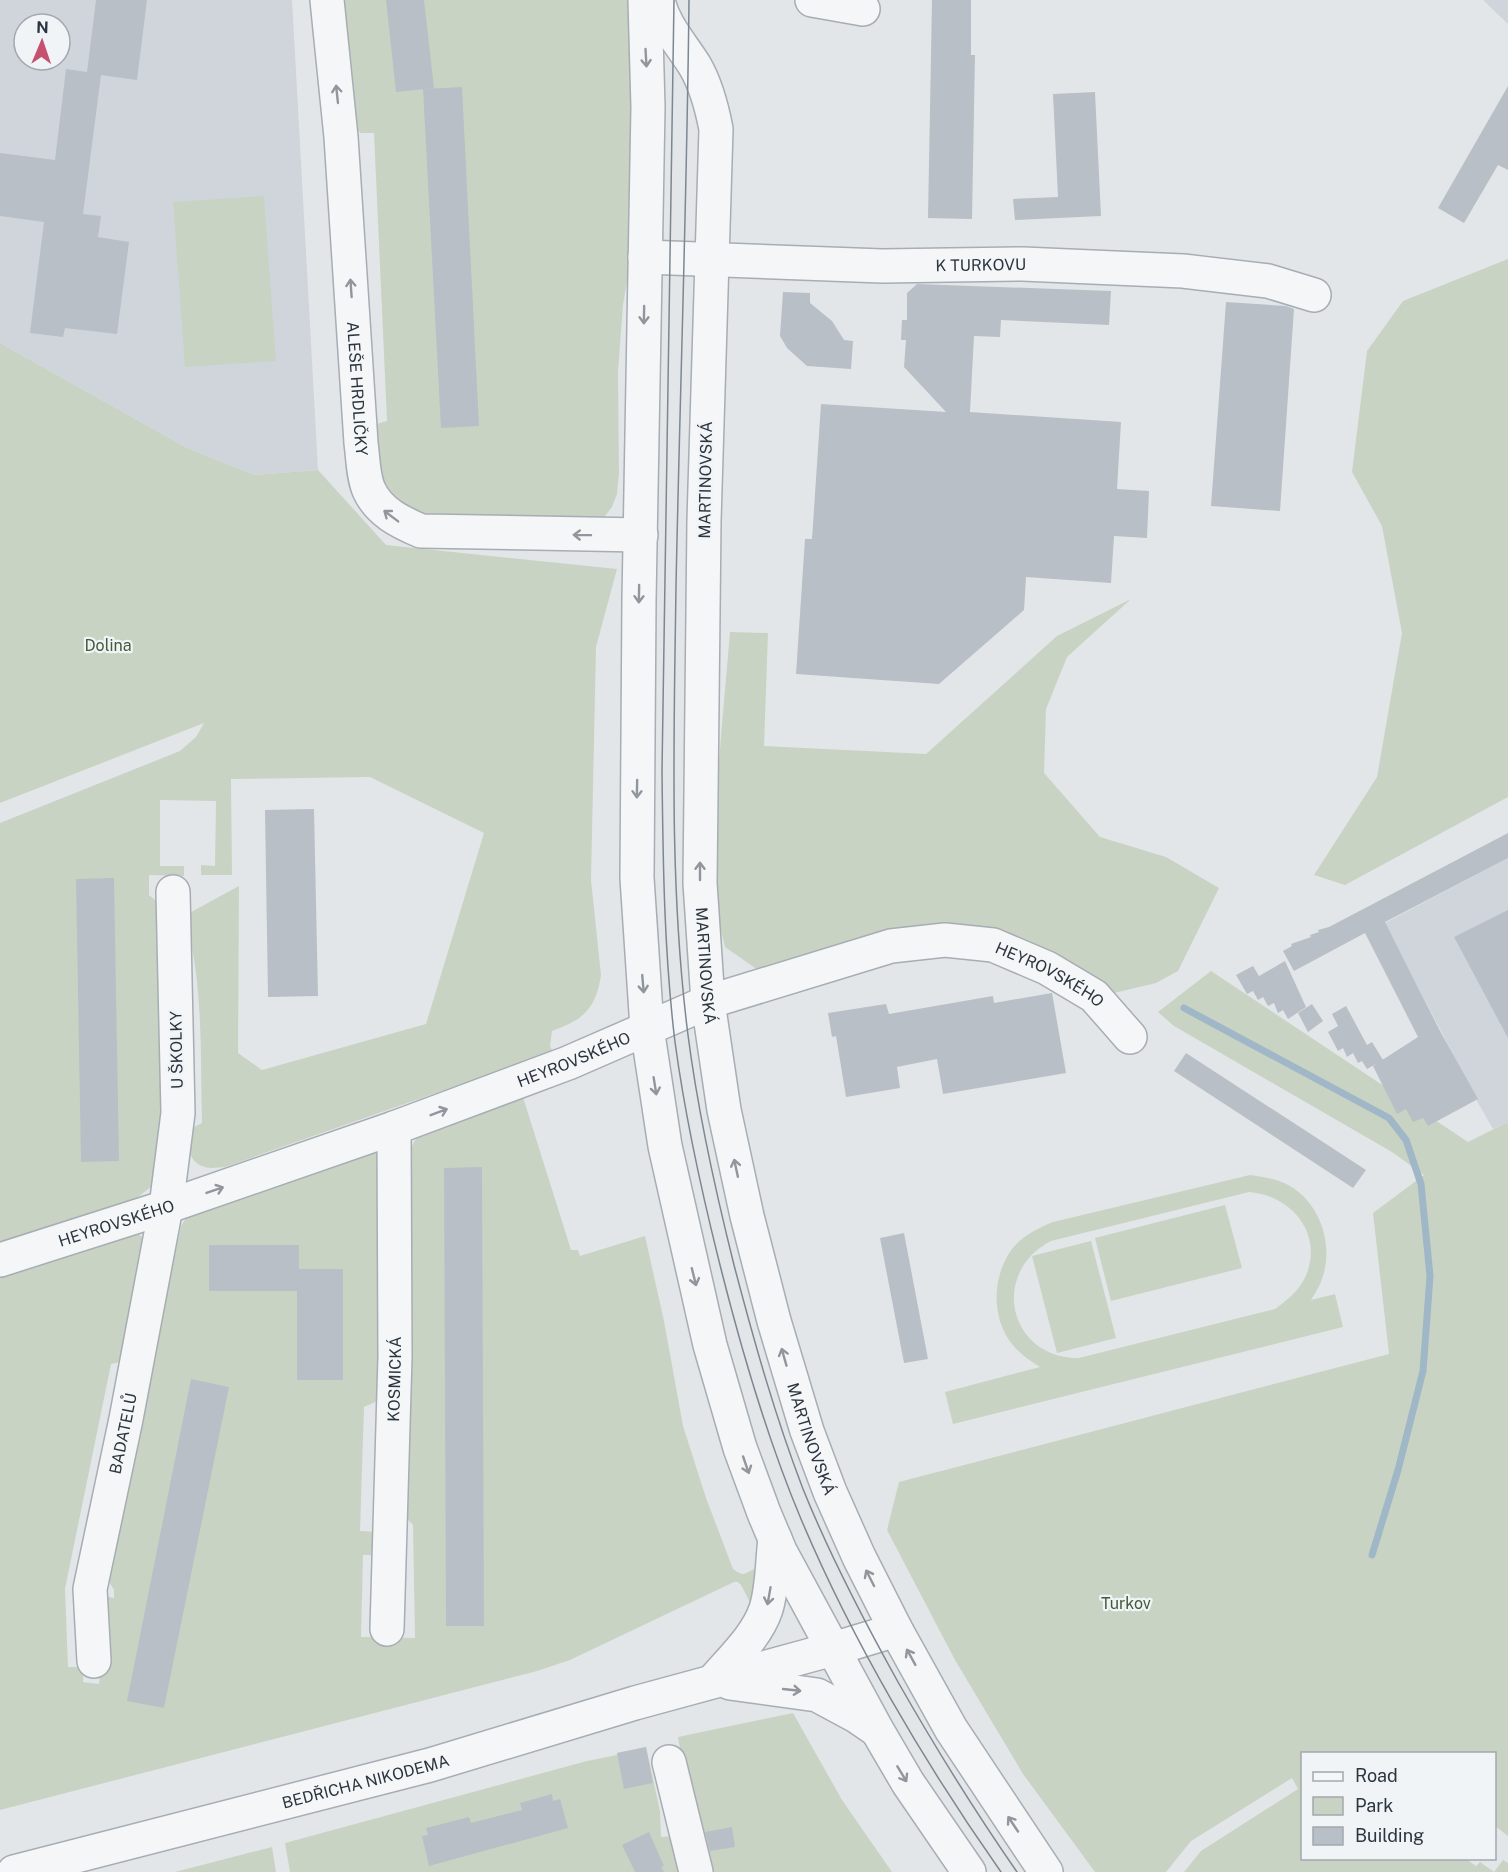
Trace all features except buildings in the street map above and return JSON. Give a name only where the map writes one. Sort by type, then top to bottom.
[{"type":"street","name":"ALEŠE HRDLIČKY","points":[[327,0],[341,136],[361,442],[369,489],[382,509],[400,522],[421,531],[640,535]]},
{"type":"street","points":[[645,0],[648,107],[640,535],[637,878],[647,1028],[667,1156],[711,1345],[740,1448],[780,1551],[908,1784],[969,1872]]},
{"type":"street","name":"MARTINOVSKÁ","points":[[658,0],[666,22],[698,72],[714,117],[716,142],[704,521],[701,913],[708,1002],[718,1074],[737,1173],[786,1364],[807,1431],[830,1492],[859,1557],[896,1630],[951,1729],[1046,1872]]},
{"type":"street","points":[[812,0],[863,9]]},
{"type":"street","name":"K TURKOVU","points":[[645,257],[882,266],[1023,264],[1184,271],[1268,281],[1314,295]]},
{"type":"street","name":"U ŠKOLKY","points":[[166,1207],[178,1113],[173,892]]},
{"type":"street","name":"HEYROVSKÉHO","points":[[0,1260],[166,1207],[394,1128],[536,1075],[708,1002],[891,946],[945,940],[993,945],[1047,968],[1094,996],[1130,1037]]},
{"type":"street","name":"KOSMICKÁ","points":[[387,1629],[395,1357],[394,1128]]},
{"type":"street","name":"BADATELŮ","points":[[94,1661],[90,1589],[126,1419],[166,1207]]},
{"type":"street","points":[[714,1680],[762,1619],[769,1594],[775,1538]]},
{"type":"street","name":"BEDŘICHA NIKODEMA","points":[[14,1872],[430,1765],[714,1680],[896,1630]]},
{"type":"street","name":"BEDŘICHA NIKODEMA","points":[[714,1680],[817,1695],[877,1730]]},
{"type":"street","points":[[669,1762],[696,1872]]},
{"type":"shaded area","points":[[0,0],[292,0],[318,470],[254,475],[187,448],[0,343]]},
{"type":"shaded area","points":[[1483,0],[1508,0],[1508,24]]},
{"type":"shaded area","points":[[1508,858],[1508,1122],[1493,1129],[1385,923]]},
{"type":"green space","points":[[342,0],[637,0],[631,258],[623,305],[618,372],[619,473],[617,494],[612,507],[602,520],[428,520],[399,509],[380,480],[373,425],[387,421],[374,133],[361,133],[355,128]]},
{"type":"green space","points":[[264,196],[276,361],[185,367],[173,202]]},
{"type":"green space","points":[[1508,259],[1508,797],[1345,885],[1314,875],[1377,777],[1402,633],[1382,526],[1352,472],[1367,351],[1403,301]]},
{"type":"green space","name":"Dolina","points":[[0,343],[187,448],[254,475],[318,470],[386,545],[617,569],[596,647],[591,880],[601,975],[596,997],[586,1012],[572,1022],[552,1031],[550,1046],[553,1052],[225,1167],[209,1168],[199,1165],[192,1157],[189,1141],[190,1129],[202,1123],[200,1020],[195,968],[185,918],[193,911],[239,886],[238,1053],[262,1070],[426,1024],[484,833],[370,777],[231,779],[232,875],[201,875],[201,865],[215,866],[216,801],[160,800],[160,866],[184,866],[184,876],[149,875],[149,895],[158,907],[163,1154],[161,1172],[152,1186],[128,1205],[0,1249],[0,823],[180,751],[196,737],[204,723],[0,803]]},
{"type":"green space","points":[[1131,599],[1067,657],[1046,709],[1044,773],[1100,837],[1166,857],[1219,888],[1178,971],[1156,983],[1114,993],[1088,979],[950,927],[859,938],[758,970],[725,947],[717,899],[716,835],[718,772],[730,632],[768,633],[764,746],[926,754],[1057,636]]},
{"type":"green space","name":"Turkov","points":[[1211,971],[1468,1142],[1508,1122],[1508,1836],[1496,1827],[1496,1752],[1301,1752],[1301,1860],[1467,1860],[1476,1866],[1480,1862],[1494,1872],[1184,1872],[1201,1851],[1298,1789],[1292,1778],[1191,1841],[1166,1872],[1095,1872],[1023,1774],[955,1660],[887,1530],[899,1482],[1389,1354],[1373,1213],[1424,1175],[1392,1152],[1174,1026],[1158,1012]]},
{"type":"green space","points":[[522,1094],[571,1250],[578,1250],[580,1256],[645,1236],[664,1321],[683,1426],[706,1498],[733,1569],[744,1574],[754,1569],[757,1582],[754,1610],[741,1585],[734,1582],[570,1660],[537,1671],[0,1810],[0,1273],[126,1228],[138,1233],[145,1240],[124,1361],[111,1364],[65,1589],[68,1667],[84,1667],[83,1682],[99,1684],[105,1642],[103,1596],[114,1598],[114,1590],[107,1578],[181,1226],[188,1215],[371,1149],[379,1156],[382,1394],[375,1402],[364,1407],[360,1531],[377,1532],[376,1555],[363,1555],[361,1637],[415,1638],[413,1525],[405,1517],[406,1157],[420,1131]]},
{"type":"green space","points":[[1250,1175],[1281,1182],[1301,1194],[1317,1215],[1322,1227],[1326,1253],[1322,1279],[1311,1300],[1335,1294],[1343,1327],[953,1424],[945,1392],[1040,1367],[1018,1351],[1005,1334],[997,1310],[998,1284],[1005,1260],[1016,1244],[1053,1222]],"holes":[[[1249,1192],[1263,1195],[1288,1207],[1298,1217],[1310,1241],[1311,1255],[1303,1282],[1275,1309],[1079,1358],[1055,1355],[1036,1345],[1023,1330],[1016,1312],[1014,1292],[1019,1273],[1032,1255],[1051,1241]]]},
{"type":"green space","points":[[1225,1205],[1242,1268],[1111,1301],[1095,1238]]},
{"type":"green space","points":[[1091,1241],[1116,1338],[1057,1353],[1032,1256]]},
{"type":"green space","points":[[793,1713],[842,1800],[892,1872],[707,1872],[698,1852],[678,1737]]},
{"type":"green space","points":[[646,1747],[660,1811],[661,1837],[673,1836],[684,1872],[290,1872],[285,1843]]},
{"type":"green space","points":[[272,1847],[276,1872],[175,1872]]},
{"type":"green space","points":[[1503,1860],[1508,1863],[1508,1872],[1494,1872]]},
{"type":"waterway","points":[[1184,1008],[1389,1118],[1406,1140],[1421,1184],[1430,1276],[1423,1371],[1398,1470],[1372,1555]]},
{"type":"tram line","points":[[674,0],[662,771],[668,974],[675,1042],[684,1097],[706,1207],[736,1327],[765,1424],[788,1488],[821,1564],[867,1655],[918,1745],[1001,1872]]},
{"type":"tram line","points":[[689,0],[676,586],[674,811],[682,979],[688,1035],[702,1122],[727,1236],[757,1350],[803,1489],[824,1539],[898,1682],[955,1778],[1017,1872]]}]
